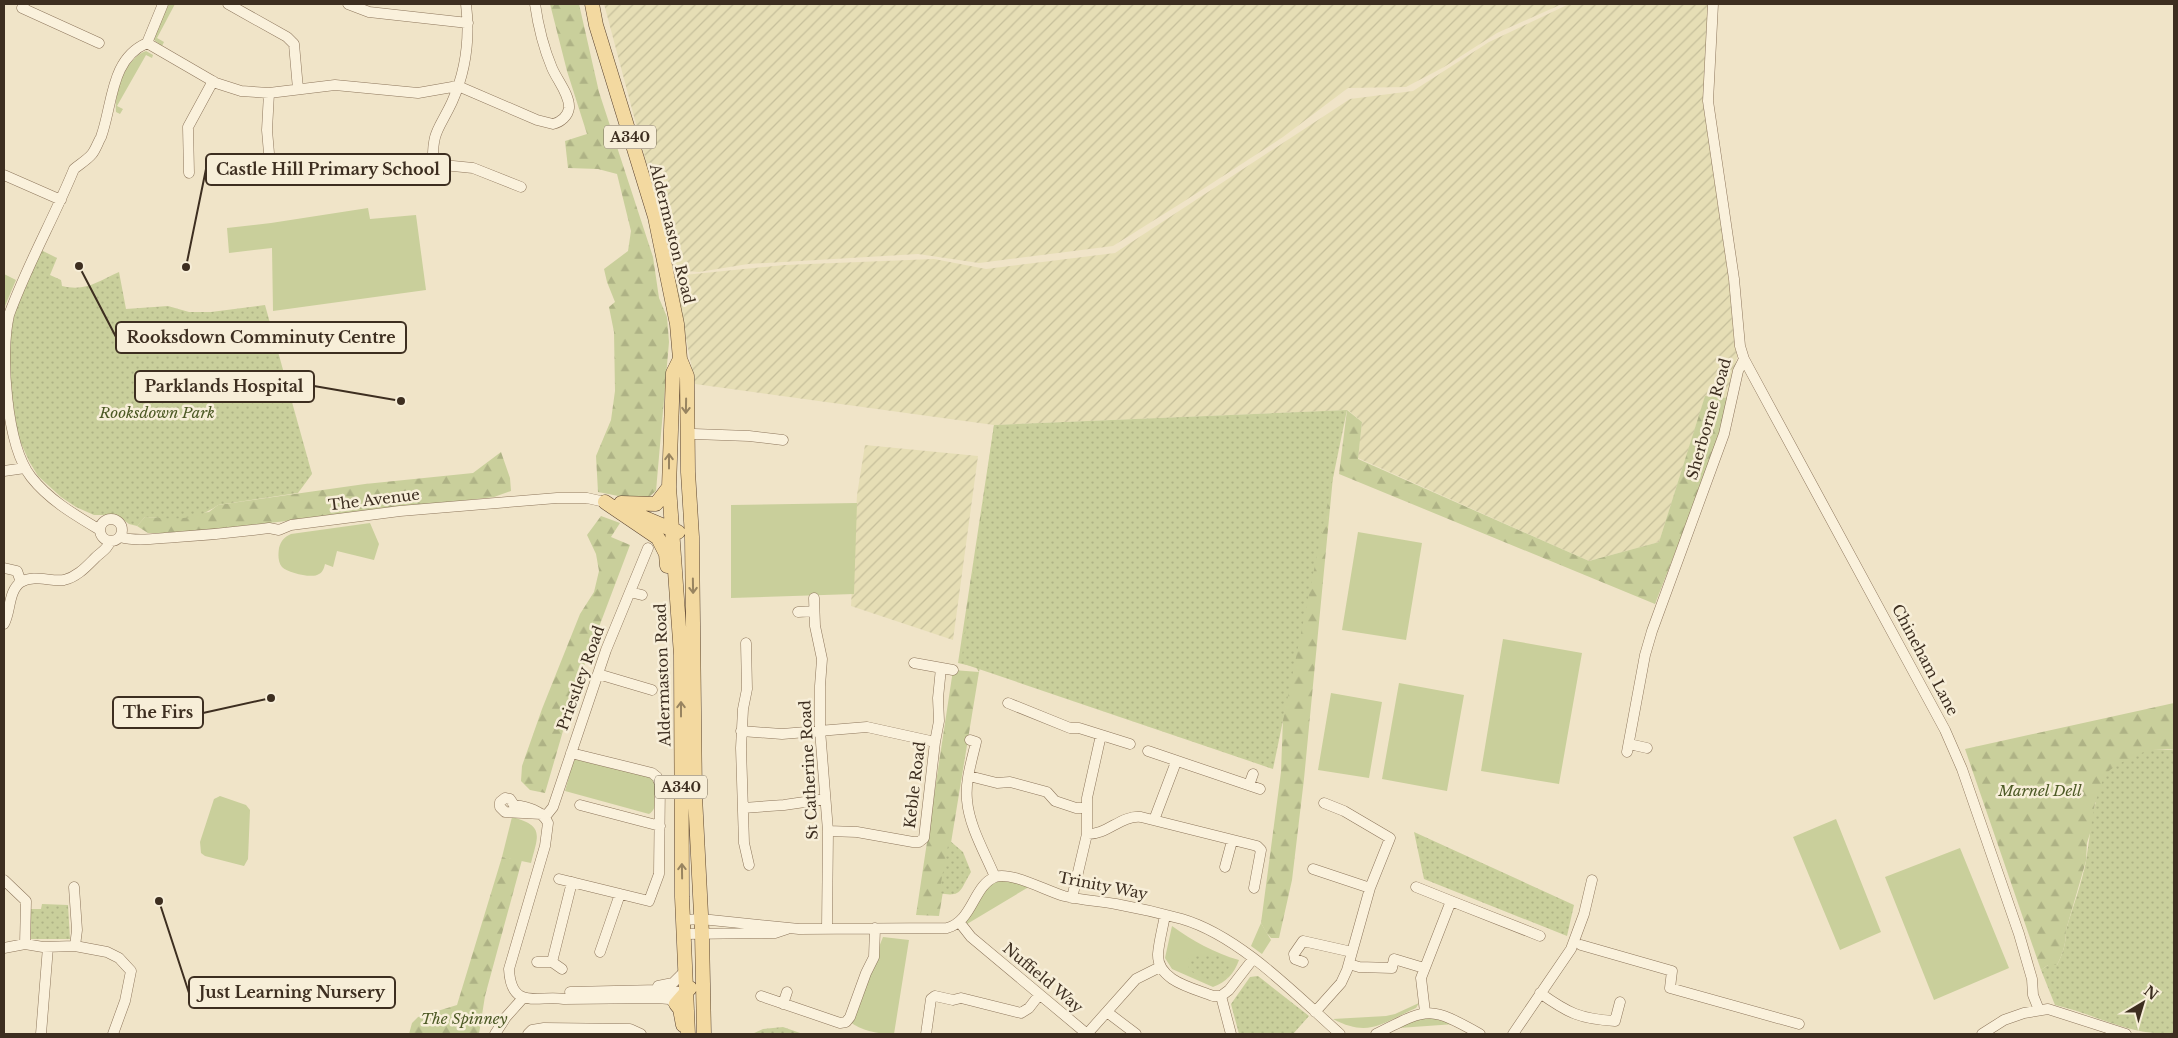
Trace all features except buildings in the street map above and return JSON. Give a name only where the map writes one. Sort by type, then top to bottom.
[{"type":"main road","name":"Aldermaston Road","points":[[592,4],[601,42],[655,217],[677,324],[680,359],[687,376],[686,419],[691,434],[688,472],[692,537],[695,796],[702,934],[704,1034]]},
{"type":"main road","name":"Aldermaston Road","points":[[680,359],[673,373],[669,487],[681,655],[684,927],[688,1034]]},
{"type":"main road","points":[[670,434],[691,434]]},
{"type":"main road","name":"A340","points":[[672,531],[680,526],[681,483],[688,472]]},
{"type":"main road","points":[[605,502],[649,506],[656,504],[669,487]]},
{"type":"main road","points":[[605,502],[672,531],[692,537]]},
{"type":"main road","points":[[605,502],[653,543],[672,531]]},
{"type":"main road","name":"A340","points":[[653,543],[666,554],[673,632],[681,655]]},
{"type":"main road","name":"Aldermaston Road","points":[[676,1004],[696,979],[702,934]]},
{"type":"main road","points":[[686,993],[698,998],[703,1003]]},
{"type":"main road","points":[[676,1004],[683,1020],[684,1034]]},
{"type":"street","points":[[163,4],[147,43],[213,81],[241,91],[269,93],[335,85],[418,93],[458,86],[538,120],[553,124],[563,119],[569,108],[568,99],[552,68],[536,16],[535,4]]},
{"type":"street","points":[[228,4],[287,37],[294,44],[298,89]]},
{"type":"street","points":[[348,4],[369,12],[468,23]]},
{"type":"street","points":[[466,4],[468,23],[467,50],[452,102],[434,135],[432,144],[434,165],[473,168],[522,187]]},
{"type":"street","name":"Sherborne Road","points":[[1647,748],[1628,748],[1645,654],[1724,434],[1738,371],[1744,359],[1740,346],[1734,279],[1708,101],[1713,4]]},
{"type":"street","points":[[23,6],[99,43]]},
{"type":"street","name":"The Avenue","points":[[147,43],[139,46],[125,59],[115,83],[105,126],[97,146],[92,154],[74,170],[6,316],[4,345],[5,392],[16,446],[31,478],[54,501],[110,533],[148,539],[207,536],[269,528],[279,530],[291,525],[400,511],[557,498],[587,498],[605,502]]},
{"type":"street","points":[[189,173],[188,127],[213,81]]},
{"type":"street","points":[[269,93],[267,130],[270,165]]},
{"type":"street","points":[[4,175],[61,200]]},
{"type":"street","name":"Chineham Lane","points":[[1744,359],[1945,730],[1962,769],[2019,934],[2032,979],[2033,995],[2043,1010]]},
{"type":"street","points":[[691,434],[749,436],[783,440]]},
{"type":"street","points":[[4,470],[25,468]]},
{"type":"street","points":[[4,624],[8,617],[10,599],[21,582],[32,578],[58,580],[69,578],[83,571],[96,557],[110,533]]},
{"type":"street","name":"Priestley Road","points":[[543,816],[553,807],[598,674],[630,592],[653,543]]},
{"type":"street","points":[[4,568],[17,571],[21,582]]},
{"type":"street","points":[[630,592],[642,595]]},
{"type":"street","name":"St Catherine Road","points":[[814,598],[815,626],[822,659],[820,730],[828,831],[827,928]]},
{"type":"street","points":[[798,612],[814,611]]},
{"type":"street","points":[[746,643],[747,689],[742,709],[741,730],[742,808],[744,843],[749,865]]},
{"type":"street","points":[[914,663],[953,670]]},
{"type":"street","name":"Keble Road","points":[[828,831],[857,832],[920,842],[924,838],[939,721],[938,698],[941,668]]},
{"type":"street","points":[[598,674],[652,690]]},
{"type":"street","points":[[1019,695],[1012,704],[1070,728],[1079,728],[1130,744]]},
{"type":"street","points":[[741,730],[782,734],[867,727],[935,742]]},
{"type":"street","points":[[1072,898],[1087,834],[1086,808],[1089,785],[1101,735]]},
{"type":"street","points":[[684,927],[702,934],[775,933],[787,929],[827,928],[942,929],[960,923],[984,887],[995,877],[974,828],[966,801],[976,742],[970,740]]},
{"type":"street","points":[[1148,751],[1260,789]]},
{"type":"street","points":[[559,879],[649,901],[659,874],[660,784],[657,777],[652,773],[571,753]]},
{"type":"street","points":[[1154,820],[1176,762]]},
{"type":"street","points":[[1249,785],[1253,774]]},
{"type":"street","points":[[969,776],[996,783],[1010,782],[1048,792],[1055,801],[1076,808],[1086,808]]},
{"type":"street","points":[[742,808],[784,805],[825,798]]},
{"type":"street","points":[[1316,1012],[1340,983],[1349,964],[1370,888],[1390,838],[1344,811],[1324,803]]},
{"type":"street","points":[[580,805],[660,826]]},
{"type":"street","points":[[513,808],[528,814],[543,816],[548,823],[545,846],[509,969],[512,984],[518,994],[529,1000],[551,997],[564,999],[657,998],[669,999],[676,1004]]},
{"type":"street","points":[[1087,834],[1095,834],[1132,816],[1257,846],[1261,850],[1254,888]]},
{"type":"street","points":[[1225,867],[1232,840]]},
{"type":"street","points":[[1313,869],[1370,888]]},
{"type":"street","name":"Trinity Way","points":[[995,877],[1014,878],[1072,898],[1116,904],[1165,915],[1184,920],[1215,933],[1285,984],[1340,1034]]},
{"type":"street","points":[[4,880],[26,902],[25,944]]},
{"type":"street","points":[[1513,1034],[1570,948],[1584,914],[1592,880]]},
{"type":"street","points":[[552,962],[572,882]]},
{"type":"street","points":[[74,887],[77,930],[75,946]]},
{"type":"street","points":[[1416,887],[1540,936]]},
{"type":"street","points":[[600,952],[620,894]]},
{"type":"street","points":[[1424,1012],[1421,978],[1450,900]]},
{"type":"street","points":[[1165,915],[1158,955],[1160,967],[1173,979],[1214,996],[1221,996],[1229,990],[1253,959]]},
{"type":"street","points":[[684,927],[701,919],[777,925],[787,929]]},
{"type":"street","name":"Nuffield Way","points":[[960,923],[971,937],[1087,1034],[1136,979],[1160,967]]},
{"type":"street","points":[[761,996],[840,1023],[846,1022],[850,1017],[874,957],[875,928]]},
{"type":"street","points":[[1303,962],[1295,959],[1294,954],[1303,941],[1352,952]]},
{"type":"street","points":[[4,948],[25,944],[48,947],[75,946],[107,952],[119,958],[131,971],[125,1001],[113,1034]]},
{"type":"street","points":[[1580,945],[1672,971],[1670,988],[1797,1031]]},
{"type":"street","points":[[41,1034],[48,947]]},
{"type":"street","points":[[1349,964],[1360,967],[1392,968],[1394,959],[1424,968]]},
{"type":"street","points":[[537,962],[552,962],[562,969]]},
{"type":"street","points":[[620,990],[626,987],[668,985],[679,978],[686,970]]},
{"type":"street","points":[[551,997],[561,992],[620,990],[659,990],[686,993]]},
{"type":"street","points":[[783,1004],[787,992]]},
{"type":"street","points":[[1540,993],[1564,1010],[1581,1017],[1614,1022],[1620,1002]]},
{"type":"street","points":[[926,1034],[931,999],[935,996],[953,1000],[962,998],[1021,1012],[1028,1008],[1039,995]]},
{"type":"street","points":[[2024,1013],[2033,995]]},
{"type":"street","points":[[1221,996],[1231,1034]]},
{"type":"street","points":[[495,1034],[506,1017],[523,998]]},
{"type":"street","points":[[1985,1033],[2024,1013],[2043,1010],[2126,1034]]},
{"type":"street","points":[[1107,1012],[1136,1034]]},
{"type":"street","points":[[1376,1034],[1424,1012],[1443,1015],[1480,1034]]},
{"type":"street","points":[[528,1034],[532,1030],[544,1028],[630,1029],[641,1034]]},
{"type":"shaded area","points":[[604,4],[1562,4],[1497,33],[1444,67],[1406,87],[1348,88],[1283,137],[1113,246],[979,263],[918,254],[748,264],[699,272],[675,270]]},
{"type":"shaded area","points":[[1569,4],[1713,4],[1708,101],[1740,346],[1727,398],[1705,397],[1659,542],[1589,561],[1358,458],[1362,422],[1348,410],[994,425],[695,384],[674,276],[785,265],[934,259],[986,269],[1115,253],[1350,99],[1413,91],[1489,42]]},
{"type":"shaded area","points":[[865,445],[978,456],[953,640],[851,606],[857,495]]},
{"type":"green space","points":[[169,4],[175,4],[157,38],[164,42],[162,46],[154,40],[154,35]]},
{"type":"green space","points":[[550,4],[579,4],[599,92],[653,257],[659,298],[667,317],[669,342],[656,491],[644,501],[598,492],[596,456],[611,420],[615,391],[614,332],[609,307],[615,302],[604,269],[628,251],[631,231],[617,174],[598,169],[568,168],[565,141],[587,134],[567,71]]},
{"type":"green space","points":[[146,51],[153,55],[152,58],[146,55],[117,106],[123,109],[120,114],[116,112],[116,104],[122,77],[132,61]]},
{"type":"green space","points":[[368,208],[370,219],[416,215],[426,290],[273,311],[272,248],[229,253],[227,228]]},
{"type":"green space","name":"Rooksdown Park","points":[[41,250],[57,258],[50,275],[61,280],[62,286],[85,287],[119,272],[126,309],[168,306],[189,312],[211,312],[265,305],[312,474],[298,493],[218,505],[192,517],[174,519],[145,517],[137,526],[129,524],[117,515],[94,515],[76,507],[61,497],[38,476],[20,441],[9,402],[10,317]]},
{"type":"green space","points":[[4,274],[16,280],[5,306],[4,305]]},
{"type":"green space","points":[[1705,396],[1727,398],[1719,440],[1655,604],[1339,474],[1347,410],[1362,422],[1358,459],[1589,561],[1659,542]]},
{"type":"green space","points":[[1347,410],[1273,769],[961,663],[994,425]]},
{"type":"green space","points":[[1341,417],[1333,477],[1304,779],[1292,880],[1279,938],[1271,938],[1261,923],[1281,772],[1283,718]]},
{"type":"green space","points":[[994,425],[1015,430],[979,672],[976,667],[958,663]]},
{"type":"green space","points":[[501,452],[510,478],[511,491],[494,497],[182,533],[148,533],[137,526],[145,517],[160,518],[209,512],[218,505],[365,484],[473,473]]},
{"type":"green space","points":[[857,503],[854,594],[731,598],[731,505]]},
{"type":"green space","points":[[601,516],[620,523],[611,537],[630,545],[574,693],[545,793],[530,790],[521,781],[522,766],[542,709],[580,614],[594,592],[599,571],[596,554],[587,535]]},
{"type":"green space","points":[[370,523],[379,544],[374,560],[337,551],[333,567],[325,564],[320,573],[312,576],[300,575],[289,571],[282,567],[280,563],[278,556],[279,548],[282,541],[291,534]]},
{"type":"green space","points":[[1358,532],[1422,543],[1406,640],[1342,630]]},
{"type":"green space","points":[[1503,639],[1582,653],[1559,784],[1481,771]]},
{"type":"green space","points":[[953,670],[979,672],[939,916],[916,915]]},
{"type":"green space","points":[[1399,683],[1464,695],[1447,791],[1382,779]]},
{"type":"green space","points":[[1331,693],[1382,702],[1369,778],[1318,770]]},
{"type":"green space","name":"Marnel Dell","points":[[2174,703],[2174,749],[2153,750],[2136,757],[2095,803],[2093,824],[2087,843],[2086,861],[2066,930],[2062,952],[2057,965],[2048,965],[2041,970],[1965,749]]},
{"type":"green space","points":[[2174,749],[2174,1033],[2143,1032],[2055,1005],[2041,970],[2048,965],[2057,965],[2062,952],[2066,930],[2086,861],[2096,799],[2105,777],[2114,767],[2141,753],[2151,750]]},
{"type":"green space","points":[[577,758],[651,777],[655,782],[656,795],[652,811],[649,814],[565,791],[573,762]]},
{"type":"green space","points":[[220,796],[246,805],[250,810],[248,859],[244,866],[205,856],[201,853],[200,842],[214,799]]},
{"type":"green space","points":[[512,817],[523,820],[534,828],[537,839],[531,863],[502,857]]},
{"type":"green space","points":[[1836,819],[1881,932],[1840,950],[1793,837]]},
{"type":"green space","points":[[1414,832],[1574,905],[1567,936],[1424,879]]},
{"type":"green space","points":[[949,840],[963,852],[971,872],[960,891],[952,894],[939,893]]},
{"type":"green space","points":[[1960,848],[2009,968],[1934,1000],[1885,877]]},
{"type":"green space","name":"The Spinney","points":[[502,857],[522,860],[485,996],[479,1034],[409,1034],[412,1023],[418,1017],[457,1005]]},
{"type":"green space","points":[[1004,879],[1027,886],[1027,888],[967,924],[966,919],[992,882]]},
{"type":"green space","points":[[42,904],[68,905],[70,939],[31,939],[31,909],[41,909]]},
{"type":"green space","points":[[1261,923],[1271,940],[1262,954],[1251,946]]},
{"type":"green space","points":[[1172,926],[1204,946],[1239,960],[1235,969],[1226,980],[1213,987],[1172,969],[1165,958]]},
{"type":"green space","points":[[883,937],[909,940],[894,1034],[870,1031],[849,1021]]},
{"type":"green space","points":[[1197,954],[1224,956],[1229,967],[1227,974],[1217,981],[1195,974],[1187,963],[1189,958]]},
{"type":"green space","points":[[1258,976],[1309,1016],[1293,1034],[1239,1034],[1231,1004],[1250,977]]},
{"type":"green space","points":[[1419,1003],[1416,1008],[1384,1023],[1366,1028],[1346,1025],[1333,1019],[1386,1016]]},
{"type":"green space","points":[[1434,1015],[1455,1024],[1399,1028],[1411,1021]]},
{"type":"green space","points":[[783,1027],[803,1034],[752,1034],[763,1029]]},
{"type":"place","name":"Rooksdown Comminuty Centre","points":[[79,266]]},
{"type":"place","name":"Castle Hill Primary School","points":[[186,267]]},
{"type":"place","name":"Parklands Hospital","points":[[401,401]]},
{"type":"place","name":"The Firs","points":[[271,698]]},
{"type":"place","name":"Just Learning Nursery","points":[[159,901]]}]
